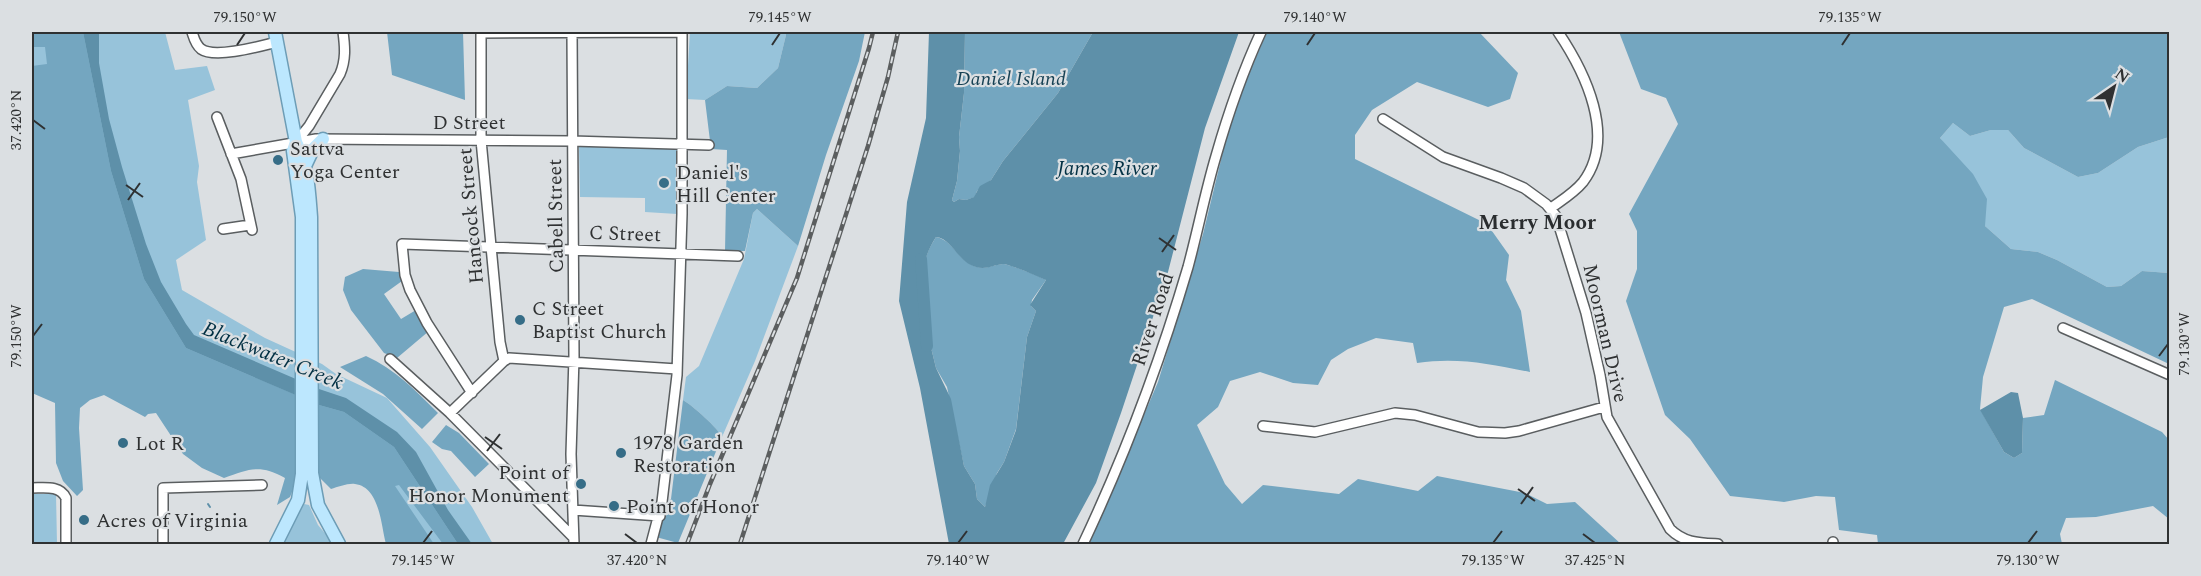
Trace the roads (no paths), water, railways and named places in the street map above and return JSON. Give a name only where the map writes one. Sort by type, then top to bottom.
[{"type":"main road","points":[[276,37],[296,142],[302,153],[305,168],[302,217],[307,474],[318,505],[339,544]]},
{"type":"main road","points":[[305,168],[308,156],[322,140]]},
{"type":"main road","points":[[296,142],[293,151],[305,194]]},
{"type":"main road","points":[[276,544],[298,500],[307,474]]},
{"type":"main road","points":[[298,500],[308,500],[328,526]]},
{"type":"street","points":[[192,32],[203,51],[214,52],[237,50],[276,37]]},
{"type":"street","points":[[296,142],[309,126],[344,65],[344,32]]},
{"type":"street","points":[[481,32],[682,32],[677,369],[660,516],[651,544]]},
{"type":"street","name":"Hancock Street","points":[[481,32],[481,140],[499,336],[504,361]]},
{"type":"street","name":"Cabell Street","points":[[573,32],[574,361],[571,454],[573,541]]},
{"type":"street","name":"River Road","points":[[1083,544],[1120,461],[1155,369],[1196,240],[1216,154],[1261,32]]},
{"type":"street","points":[[1551,208],[1565,199],[1583,182],[1593,162],[1598,141],[1597,122],[1585,83],[1573,56],[1558,32]]},
{"type":"street","points":[[217,117],[241,179],[251,228],[223,229]]},
{"type":"street","name":"Moorman Drive","points":[[1383,119],[1443,157],[1513,183],[1551,208],[1561,225],[1586,313],[1600,375],[1604,407],[1612,427],[1670,529],[1689,541],[1718,544]]},
{"type":"street","name":"D Street","points":[[231,154],[296,142],[344,139],[709,145]]},
{"type":"street","name":"C Street","points":[[472,393],[427,323],[410,290],[405,275],[402,244],[738,256]]},
{"type":"street","points":[[2063,328],[2169,375]]},
{"type":"street","points":[[450,413],[509,358],[677,369]]},
{"type":"street","points":[[390,359],[450,413],[573,541]]},
{"type":"street","points":[[1263,426],[1315,432],[1395,413],[1415,415],[1478,432],[1505,433],[1604,407]]},
{"type":"street","points":[[163,544],[163,488],[262,485]]},
{"type":"street","points":[[32,488],[57,488],[63,493],[66,498],[66,544]]},
{"type":"street","points":[[573,510],[660,516]]},
{"type":"water","points":[[83,32],[99,32],[99,63],[109,119],[146,244],[161,282],[194,335],[319,389],[346,398],[397,432],[416,452],[448,510],[472,544],[458,544],[394,447],[344,412],[319,405],[186,348],[144,279],[111,171]]},
{"type":"water","points":[[929,32],[965,32],[960,151],[957,181],[952,200],[954,202],[959,199],[966,200],[974,197],[980,186],[991,180],[1003,161],[1058,93],[1093,32],[1239,32],[1205,128],[1168,272],[1121,413],[1096,483],[1063,544],[949,544],[920,388],[899,301],[907,202],[926,118]],"holes":[[[936,237],[942,239],[964,260],[976,267],[1003,264],[1046,280],[1030,305],[1036,311],[1027,337],[1016,430],[1004,462],[990,485],[985,507],[977,499],[975,484],[964,466],[951,399],[936,368],[919,307],[929,250]]]},
{"type":"water","points":[[2011,392],[2018,393],[2023,418],[2022,453],[2014,458],[2004,452],[1980,410]]},
{"type":"waterway","name":"James River","points":[[921,259],[927,346]]},
{"type":"railway","points":[[687,544],[797,278],[873,32]]},
{"type":"railway","points":[[740,544],[868,146],[898,32]]},
{"type":"place","name":"Sattva Yoga Center","points":[[278,160]]},
{"type":"place","name":"Daniel's Hill Center","points":[[664,183]]},
{"type":"place","name":"C Street Baptist Church","points":[[520,320]]},
{"type":"place","name":"Lot R","points":[[123,443]]},
{"type":"place","name":"1978 Garden Restoration","points":[[621,453]]},
{"type":"place","name":"Point of Honor Monument","points":[[581,484]]},
{"type":"place","name":"Point of Honor","points":[[614,506]]},
{"type":"place","name":"Acres of Virginia","points":[[84,520]]},
{"type":"district","name":"Merry Moor","points":[[1537,222]]},
{"type":"park label","name":"Daniel Island","points":[[1011,78]]},
{"type":"water label","name":"Blackwater Creek","points":[[273,355]]}]
